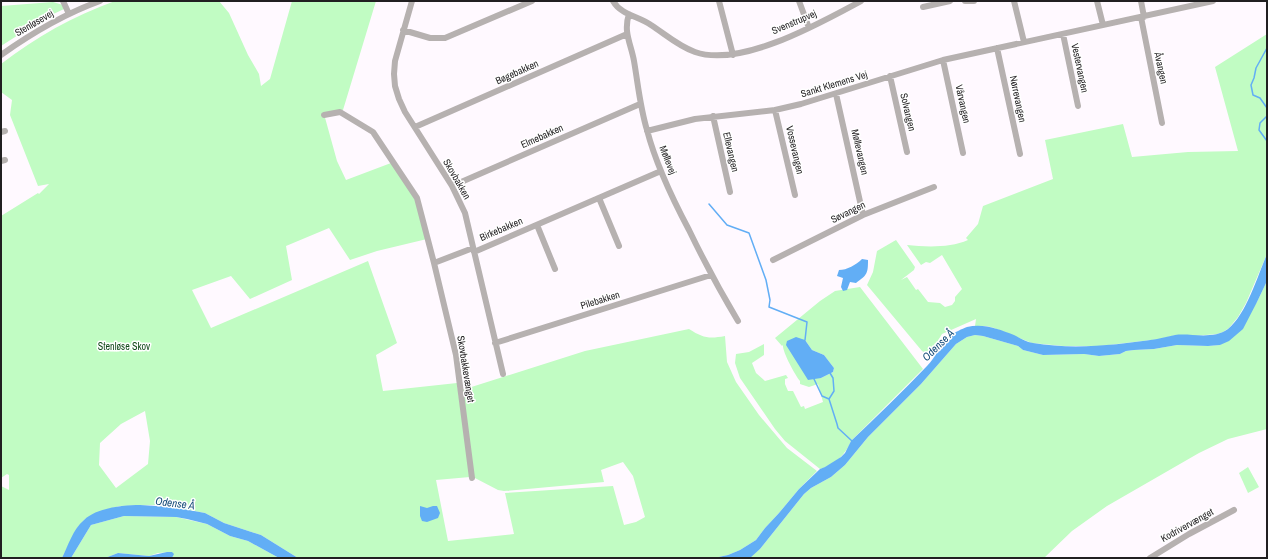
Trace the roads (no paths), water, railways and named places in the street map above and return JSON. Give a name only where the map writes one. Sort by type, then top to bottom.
[{"type":"street","points":[[63,1],[69,14]]},
{"type":"street","name":"Stenløsevej","points":[[1,55],[24,39],[69,14],[100,1]]},
{"type":"street","name":"Skovbakken","points":[[412,1],[395,61],[395,86],[399,99],[452,186],[465,213],[503,374]]},
{"type":"street","points":[[403,30],[430,38],[445,38],[532,1]]},
{"type":"street","points":[[613,1],[621,11],[629,14]]},
{"type":"street","points":[[719,1],[733,55]]},
{"type":"street","points":[[799,1],[809,28]]},
{"type":"street","name":"Svenstrupvej","points":[[629,14],[647,22],[681,46],[696,52],[713,56],[733,55],[794,35],[861,1]]},
{"type":"street","points":[[923,7],[950,1]]},
{"type":"street","points":[[965,1],[974,1]]},
{"type":"street","points":[[1014,1],[1024,42]]},
{"type":"street","points":[[1097,1],[1103,25]]},
{"type":"street","name":"Åvangen","points":[[1141,1],[1162,123]]},
{"type":"street","name":"Sankt Klemens Vej","points":[[647,131],[713,116],[776,110],[836,94],[943,60],[1143,17],[1198,3],[1213,1]]},
{"type":"street","name":"Møllevej","points":[[629,14],[626,23],[627,34],[640,104],[647,131],[661,171],[711,275],[738,321]]},
{"type":"street","name":"Bøgebakken","points":[[415,127],[627,34]]},
{"type":"street","name":"Vestervangen","points":[[1063,34],[1078,106]]},
{"type":"street","name":"Nørrevangen","points":[[997,48],[1020,154]]},
{"type":"street","name":"Vårvangen","points":[[943,60],[963,153]]},
{"type":"street","name":"Solvangen","points":[[890,76],[907,152]]},
{"type":"street","name":"Møllevangen","points":[[836,94],[863,215]]},
{"type":"street","name":"Elmebakken","points":[[452,186],[640,104]]},
{"type":"street","name":"Vossevangen","points":[[776,110],[794,195]]},
{"type":"street","name":"Skovbakkevænget","points":[[324,115],[340,112],[373,132],[417,198],[456,355],[472,478]]},
{"type":"street","name":"Ellevangen","points":[[713,116],[730,192]]},
{"type":"street","name":"Birkebakken","points":[[473,250],[537,225],[661,171]]},
{"type":"street","name":"Søvangen","points":[[773,260],[863,215],[934,187]]},
{"type":"street","points":[[599,198],[619,246]]},
{"type":"street","name":"Birkebakken","points":[[537,225],[555,269]]},
{"type":"street","points":[[434,263],[473,250]]},
{"type":"street","name":"Pilebakken","points":[[495,343],[711,275]]},
{"type":"street","name":"Kodrivervænget","points":[[1150,558],[1189,534],[1234,510]]},
{"type":"water","points":[[1267,254],[1267,281],[1257,302],[1243,329],[1229,341],[1220,345],[1177,345],[1099,356],[1084,354],[1043,355],[1023,350],[1018,346],[983,336],[975,335],[967,337],[956,344],[921,384],[868,437],[845,465],[831,477],[811,488],[804,494],[760,549],[750,558],[714,558],[728,555],[740,550],[756,540],[799,489],[820,469],[841,457],[845,453],[851,441],[927,366],[944,342],[954,333],[967,327],[985,326],[1003,331],[1030,342],[1064,346],[1095,346],[1157,339],[1175,335],[1216,334],[1228,329],[1246,305]]},
{"type":"water","points":[[862,259],[868,260],[866,274],[856,283],[850,282],[847,290],[843,291],[841,287],[843,278],[837,276],[839,270],[851,267]]},
{"type":"water","points":[[796,337],[805,340],[812,350],[824,355],[834,368],[833,372],[821,378],[808,380],[786,345],[787,341]]},
{"type":"water","points":[[140,505],[172,507],[205,513],[224,523],[261,535],[298,558],[279,558],[248,541],[230,536],[207,524],[187,519],[176,517],[124,516],[91,525],[71,558],[62,558],[77,528],[89,516],[110,508]]},
{"type":"water","points":[[420,506],[427,508],[437,506],[440,513],[438,518],[427,522],[422,521],[420,516]]},
{"type":"water","points":[[172,552],[174,554],[172,558],[105,558],[118,553],[149,556]]},
{"type":"waterway","points":[[1267,48],[1256,68],[1251,85],[1253,95],[1260,98],[1267,108]]},
{"type":"waterway","points":[[1267,116],[1260,123],[1259,130],[1267,141]]},
{"type":"waterway","points":[[709,204],[727,225],[749,233],[766,280],[770,300],[769,307],[807,322],[805,340]]},
{"type":"waterway","points":[[830,373],[833,378],[834,391],[829,399],[838,428],[852,441]]},
{"type":"waterway","points":[[814,379],[822,396],[829,399]]},
{"type":"water label","name":"Odense Å","points":[[938,345]]},
{"type":"water label","name":"Odense Å","points":[[175,503]]},
{"type":"park label","name":"Stenløse Skov","points":[[124,346]]}]
